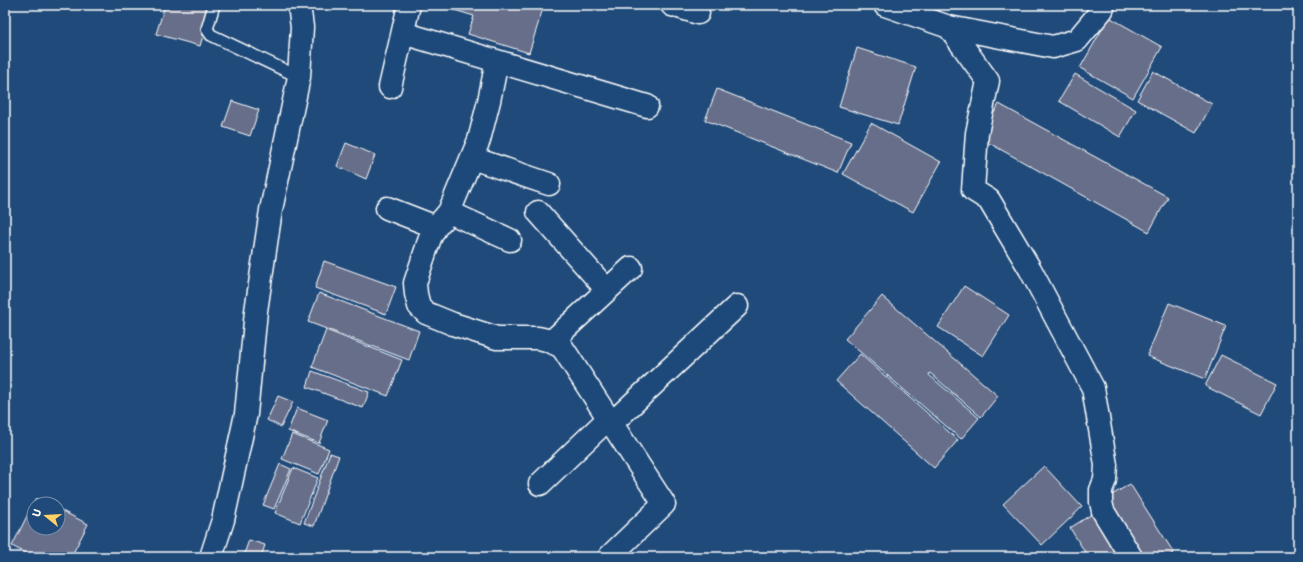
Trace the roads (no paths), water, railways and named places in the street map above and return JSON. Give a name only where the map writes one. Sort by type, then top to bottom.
[{"type":"street","points":[[211,557],[223,520],[246,414],[256,311],[271,210],[299,76],[302,27],[299,5]]},
{"type":"street","points":[[390,87],[409,5]]},
{"type":"street","points":[[672,5],[698,13]]},
{"type":"street","points":[[885,5],[949,27],[1053,47],[1077,40],[1102,10],[1104,5]]},
{"type":"street","points":[[949,27],[988,81],[977,133],[972,190],[989,200],[1030,269],[1093,388],[1106,465],[1105,480],[1101,490],[1100,502],[1103,511],[1131,557]]},
{"type":"street","points":[[403,33],[647,106]]},
{"type":"street","points":[[497,61],[479,140],[443,219],[430,238],[416,284],[416,294],[420,306],[426,312],[453,324],[497,338],[538,338],[562,347],[664,504],[610,556]]},
{"type":"street","points":[[472,158],[549,184]]},
{"type":"street","points":[[387,208],[443,219],[510,240]]},
{"type":"street","points":[[538,212],[607,290]]},
{"type":"street","points":[[551,342],[631,268]]},
{"type":"street","points":[[540,484],[737,306]]},
{"type":"lane","points":[[214,5],[207,29],[211,35],[299,76]]}]
